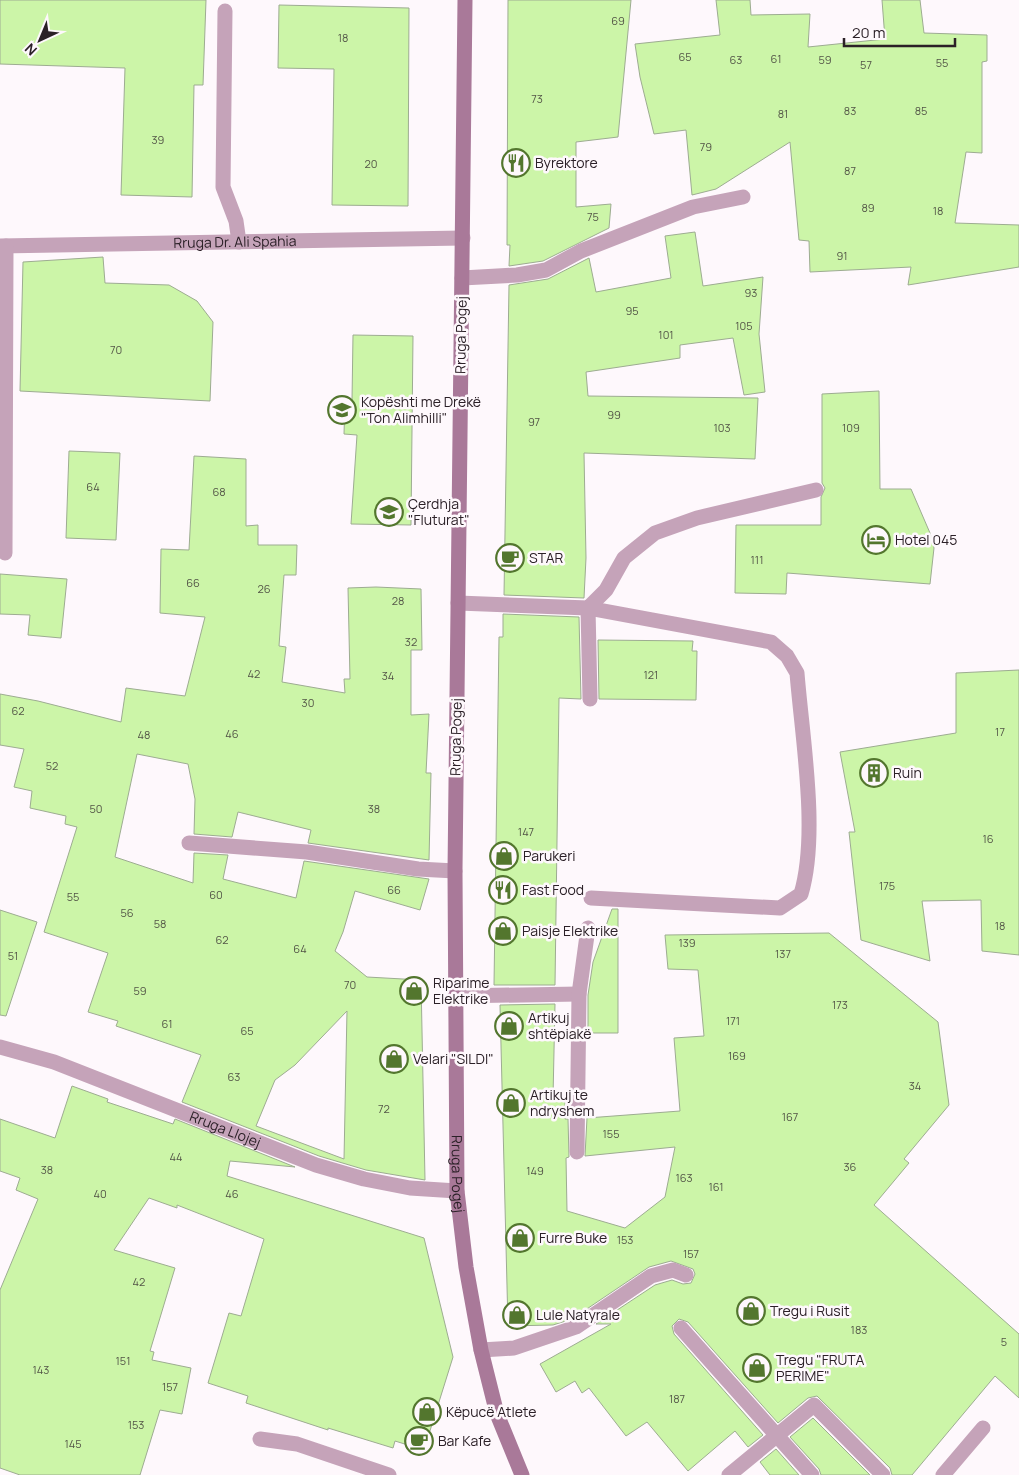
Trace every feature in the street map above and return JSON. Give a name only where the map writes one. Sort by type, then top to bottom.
[{"type":"main road","name":"Rruga Pogej","points":[[464,0],[455,871],[457,1191],[466,1267],[481,1350],[497,1414],[522,1475]]},
{"type":"street","points":[[225,11],[224,187],[236,221],[239,242]]},
{"type":"street","name":"Rruga Pogej","points":[[462,278],[517,275],[546,270],[581,252],[693,207],[743,197]]},
{"type":"street","name":"Rruga Dr. Ali Spahia","points":[[5,553],[3,246],[463,238]]},
{"type":"street","points":[[590,699],[588,608],[606,590],[624,558],[655,533],[697,518],[816,490]]},
{"type":"street","points":[[458,603],[588,608],[771,642],[787,656],[797,673],[808,810],[807,875],[801,894],[780,908],[591,898]]},
{"type":"street","points":[[189,843],[307,852],[418,869],[455,871]]},
{"type":"street","points":[[577,1152],[579,994],[588,928]]},
{"type":"street","points":[[455,996],[579,994]]},
{"type":"street","name":"Rruga Llojej","points":[[0,1047],[54,1062],[316,1165],[374,1181],[410,1188],[457,1191]]},
{"type":"street","points":[[481,1350],[514,1348],[576,1326],[651,1276],[673,1270],[686,1275]]},
{"type":"street","points":[[681,1328],[812,1475]]},
{"type":"street","points":[[738,1472],[776,1435],[814,1405],[883,1475]]},
{"type":"street","points":[[943,1475],[982,1428]]},
{"type":"street","points":[[260,1439],[297,1444],[389,1475]]},
{"type":"building","points":[[0,0],[206,0],[203,85],[194,85],[192,197],[121,195],[125,68],[0,64]]},
{"type":"building","points":[[508,0],[631,0],[618,137],[576,142],[576,207],[611,204],[609,228],[543,261],[509,266],[510,245],[507,245]]},
{"type":"building","points":[[716,0],[750,0],[751,15],[810,14],[808,47],[885,39],[882,0],[920,0],[924,33],[987,35],[987,61],[982,62],[982,153],[966,152],[955,223],[1019,225],[1019,267],[908,285],[911,267],[810,272],[809,241],[799,240],[790,142],[716,189],[692,195],[686,130],[654,134],[640,77],[635,44],[720,35]]},
{"type":"building","points":[[279,5],[409,8],[408,206],[332,205],[334,69],[278,68]]},
{"type":"building","points":[[695,232],[703,286],[763,277],[759,334],[765,392],[744,395],[733,338],[680,345],[680,358],[586,372],[588,396],[758,398],[755,459],[584,453],[586,558],[584,598],[504,595],[509,285],[548,279],[589,258],[596,292],[671,278],[665,236]]},
{"type":"building","points":[[103,257],[105,283],[169,285],[197,301],[213,322],[210,401],[20,391],[23,262]]},
{"type":"building","points":[[353,335],[413,336],[411,525],[351,524],[357,435],[344,434],[345,400],[352,400]]},
{"type":"building","points":[[879,391],[880,489],[911,489],[930,533],[934,548],[930,584],[787,573],[786,594],[735,593],[736,525],[821,525],[821,497],[825,488],[822,483],[822,394]]},
{"type":"building","points":[[69,451],[120,453],[116,540],[66,538]]},
{"type":"building","points":[[194,456],[246,459],[246,526],[258,525],[258,545],[297,545],[296,575],[284,575],[279,646],[286,647],[282,682],[345,693],[344,679],[350,679],[348,588],[421,589],[422,650],[411,650],[411,715],[429,714],[426,773],[431,773],[429,860],[308,843],[311,830],[238,812],[232,837],[194,834],[195,799],[188,764],[137,754],[115,857],[193,883],[194,853],[228,855],[223,879],[296,898],[304,861],[429,879],[420,910],[355,891],[343,932],[335,951],[367,977],[421,980],[425,1180],[366,1170],[319,1156],[182,1102],[201,1055],[116,1026],[118,1021],[88,1012],[108,953],[44,932],[77,827],[65,824],[66,816],[30,808],[32,791],[14,787],[24,749],[0,745],[0,694],[38,701],[121,722],[126,688],[185,696],[205,617],[160,613],[161,549],[189,550]],"holes":[[[347,1011],[344,1159],[256,1126],[275,1080],[295,1065]]]},
{"type":"building","points":[[0,574],[67,579],[61,638],[28,635],[30,615],[0,614]]},
{"type":"building","points":[[503,614],[579,617],[581,699],[559,698],[555,985],[494,985],[499,637],[503,637]]},
{"type":"building","points":[[598,640],[693,641],[692,651],[697,651],[696,700],[599,699]]},
{"type":"building","points":[[1019,670],[1019,955],[982,951],[981,900],[922,901],[930,961],[861,940],[849,832],[855,832],[840,752],[956,733],[956,673]]},
{"type":"building","points":[[612,909],[618,909],[618,1033],[588,1033],[588,995],[593,962]]},
{"type":"building","points":[[0,910],[37,922],[6,1016],[0,1015]]},
{"type":"building","points":[[829,933],[938,1022],[949,1105],[904,1159],[909,1163],[874,1205],[1019,1334],[1019,1398],[995,1376],[912,1475],[892,1475],[890,1468],[817,1396],[808,1398],[778,1423],[688,1322],[679,1319],[672,1326],[674,1334],[763,1435],[748,1447],[735,1431],[688,1471],[647,1422],[626,1436],[589,1388],[582,1393],[575,1381],[556,1392],[540,1364],[611,1324],[596,1324],[655,1285],[672,1280],[683,1284],[691,1283],[695,1274],[693,1269],[671,1261],[649,1267],[572,1319],[553,1325],[508,1326],[500,1005],[555,1004],[553,1098],[565,1100],[565,1119],[568,1119],[569,1157],[566,1158],[567,1211],[625,1228],[665,1197],[675,1147],[585,1156],[587,1118],[680,1111],[674,1038],[704,1036],[698,970],[668,969],[665,935]]},
{"type":"building","points":[[72,1086],[108,1099],[107,1102],[173,1124],[175,1119],[295,1167],[230,1161],[227,1176],[424,1238],[453,1357],[424,1450],[395,1441],[393,1448],[328,1428],[328,1430],[246,1403],[248,1396],[208,1383],[229,1313],[241,1316],[264,1239],[177,1205],[177,1208],[149,1198],[114,1250],[175,1268],[150,1351],[154,1352],[152,1360],[191,1368],[182,1414],[160,1410],[140,1475],[20,1475],[0,1468],[0,1290],[38,1199],[16,1190],[20,1178],[0,1171],[0,1119],[55,1138]]},
{"type":"building","points":[[813,1418],[870,1475],[821,1475],[819,1469],[790,1437]]},
{"type":"building","points":[[776,1449],[799,1475],[770,1475],[760,1462]]},
{"type":"place","name":"Byrektore","points":[[516,163]]},
{"type":"place","name":"Kopështi me Drekë \"Ton Alimhilli\"","points":[[342,410]]},
{"type":"place","name":"Çerdhja \"Fluturat\"","points":[[389,512]]},
{"type":"place","name":"Hotel 045","points":[[876,540]]},
{"type":"place","name":"STAR","points":[[510,558]]},
{"type":"place","name":"Ruin","points":[[874,773]]},
{"type":"place","name":"Parukeri","points":[[504,856]]},
{"type":"place","name":"Fast Food","points":[[503,890]]},
{"type":"place","name":"Paisje Elektrike","points":[[503,931]]},
{"type":"place","name":"Riparime Elektrike","points":[[414,991]]},
{"type":"place","name":"Artikuj shtëpiakë","points":[[509,1026]]},
{"type":"place","name":"Velari \"SILDI\"","points":[[394,1059]]},
{"type":"place","name":"Artikuj te ndryshem","points":[[511,1103]]},
{"type":"place","name":"Furre Buke","points":[[520,1238]]},
{"type":"place","name":"Tregu i Rusit","points":[[751,1311]]},
{"type":"place","name":"Lule Natyrale","points":[[517,1315]]},
{"type":"place","name":"Tregu \"FRUTA PERIME\"","points":[[757,1368]]},
{"type":"place","name":"Këpucë Atlete","points":[[427,1412]]},
{"type":"place","name":"Bar Kafe","points":[[419,1441]]}]
